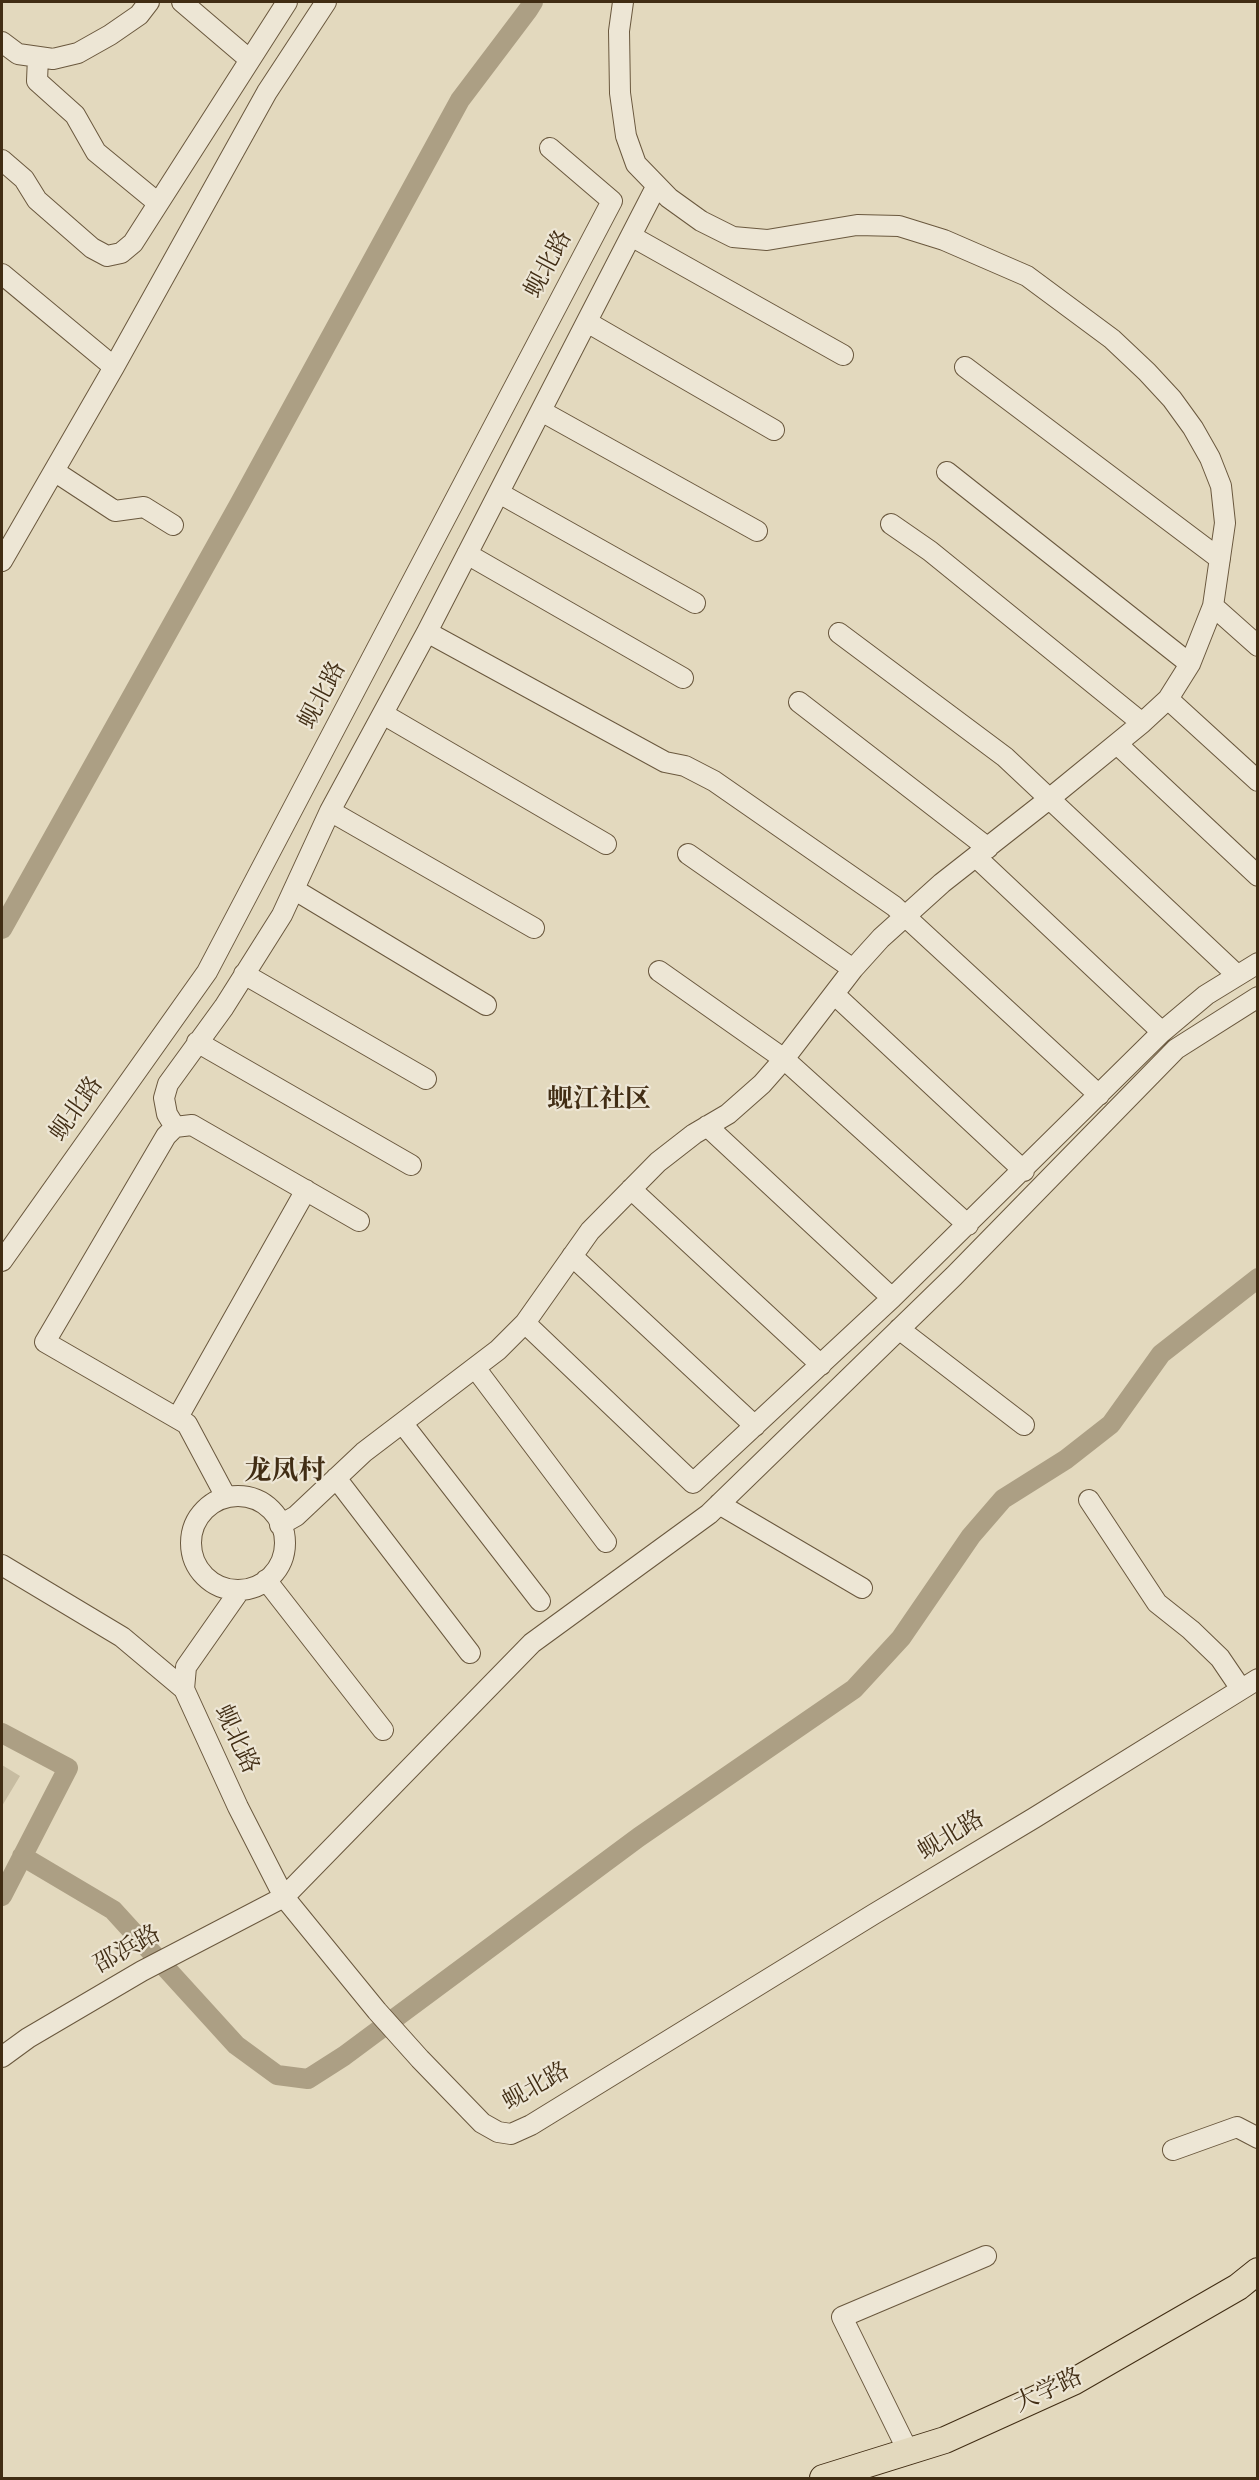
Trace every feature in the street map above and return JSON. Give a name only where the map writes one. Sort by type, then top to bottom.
[{"type":"main road","name":"大学路","points":[[823,2478],[945,2440],[1073,2382],[1238,2287],[1257,2271]]},
{"type":"street","points":[[2,42],[18,54],[53,59],[78,53],[110,36],[139,15],[149,2]]},
{"type":"street","points":[[182,2],[250,60]]},
{"type":"street","points":[[2,159],[24,179],[38,200],[92,248],[107,256],[121,254],[133,243],[287,2]]},
{"type":"street","points":[[2,561],[114,367],[267,92],[326,2]]},
{"type":"street","points":[[280,1525],[296,1516],[364,1452],[498,1350],[525,1323],[590,1231],[658,1162],[746,1100],[784,1059],[853,969],[881,938],[942,883],[1049,800],[1168,699],[1190,664],[1213,606],[1225,524],[1221,486],[1210,458],[1193,428],[1172,399],[1096,327],[1028,276],[964,248],[899,226],[858,225],[767,240],[733,237],[701,221],[656,187],[636,164],[626,136],[618,62],[623,2]]},
{"type":"street","points":[[39,57],[37,81],[75,114],[96,152],[158,203]]},
{"type":"street","name":"蚬北路","points":[[2,1261],[207,972],[612,201],[550,148]]},
{"type":"street","points":[[175,1126],[167,1114],[164,1098],[168,1084],[244,974],[295,890],[330,811],[427,632],[656,187]]},
{"type":"street","points":[[631,236],[843,355]]},
{"type":"street","points":[[2,274],[114,367]]},
{"type":"street","points":[[587,322],[774,430]]},
{"type":"street","points":[[965,367],[1220,559]]},
{"type":"street","points":[[541,411],[757,531]]},
{"type":"street","points":[[54,471],[115,511],[144,507],[174,525]]},
{"type":"street","points":[[947,472],[1190,664]]},
{"type":"street","points":[[499,493],[695,603]]},
{"type":"street","points":[[891,524],[930,551],[1142,723]]},
{"type":"street","points":[[467,554],[683,678]]},
{"type":"street","points":[[1213,606],[1257,646]]},
{"type":"street","points":[[427,632],[665,762],[686,766],[714,781],[894,906],[1099,1095]]},
{"type":"street","points":[[839,633],[1005,757],[1238,975]]},
{"type":"street","points":[[1168,699],[1257,781]]},
{"type":"street","points":[[799,702],[982,853],[1162,1032]]},
{"type":"street","points":[[382,714],[606,844]]},
{"type":"street","points":[[1117,744],[1257,876]]},
{"type":"street","points":[[330,811],[534,928]]},
{"type":"street","points":[[688,854],[853,969]]},
{"type":"street","points":[[295,890],[486,1005]]},
{"type":"street","points":[[525,1323],[693,1483],[968,1225],[1162,1032],[1206,994],[1257,963]]},
{"type":"street","points":[[659,971],[784,1059],[968,1225]]},
{"type":"street","points":[[244,974],[426,1079]]},
{"type":"street","points":[[834,993],[1024,1171]]},
{"type":"street","name":"邵浜路","points":[[2,2057],[28,2038],[142,1971],[284,1897],[532,1643],[709,1514],[899,1329],[1176,1049],[1257,997]]},
{"type":"street","points":[[197,1042],[411,1165]]},
{"type":"street","points":[[226,1497],[187,1424],[45,1341],[166,1136],[175,1126],[192,1125],[359,1221]]},
{"type":"street","points":[[707,1126],[892,1298]]},
{"type":"street","points":[[631,1188],[820,1365]]},
{"type":"street","points":[[178,1417],[306,1190]]},
{"type":"street","points":[[572,1256],[755,1426]]},
{"type":"street","points":[[899,1329],[1024,1425]]},
{"type":"street","points":[[476,1369],[606,1542]]},
{"type":"street","points":[[403,1424],[540,1601]]},
{"type":"street","points":[[336,1478],[470,1653]]},
{"type":"street","points":[[245,1496],[264,1503],[277,1517],[280,1525],[284,1536],[283,1556],[274,1573],[259,1585],[240,1590],[220,1587],[204,1576],[193,1560],[190,1540],[195,1521],[208,1506],[226,1497],[245,1496]]},
{"type":"street","points":[[1089,1500],[1157,1603],[1191,1630],[1249,1684]]},
{"type":"street","points":[[719,1504],[862,1588]]},
{"type":"street","name":"蚬北路","points":[[2,1565],[122,1638],[184,1689],[238,1807],[284,1897],[400,2037],[482,2122],[498,2132],[511,2134],[531,2125],[1249,1684]]},
{"type":"street","points":[[266,1580],[383,1730]]},
{"type":"street","points":[[184,1689],[186,1666],[240,1590]]},
{"type":"street","points":[[1173,2150],[1237,2127],[1257,2138]]},
{"type":"street","points":[[908,2451],[842,2317],[986,2256]]},
{"type":"shaded area","points":[[2,1765],[20,1776],[2,1806]]},
{"type":"waterway","points":[[2,929],[240,503],[460,100],[533,2]]},
{"type":"waterway","points":[[22,1856],[113,1910],[236,2045],[277,2075],[308,2079],[344,2056],[639,1837],[854,1689],[901,1638],[971,1536],[1003,1499],[1065,1460],[1111,1424],[1161,1354],[1258,1278]]},
{"type":"waterway","points":[[2,1733],[68,1768],[2,1896]]},
{"type":"district","name":"蚬江社区","points":[[599,1102]]},
{"type":"district","name":"龙凤村","points":[[285,1473]]}]
